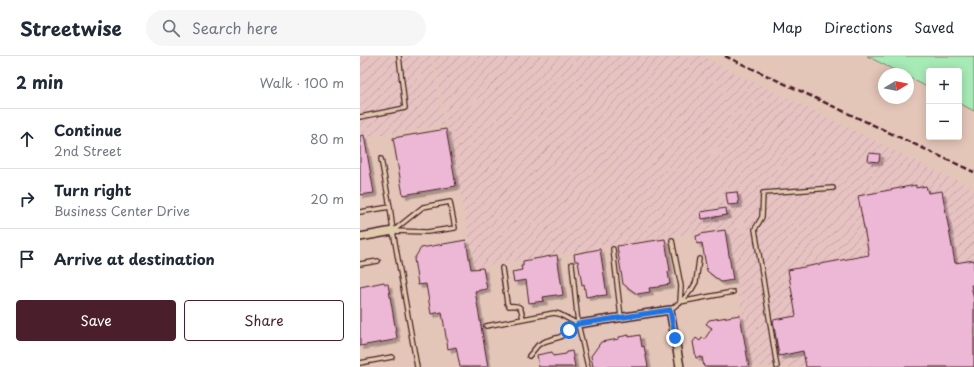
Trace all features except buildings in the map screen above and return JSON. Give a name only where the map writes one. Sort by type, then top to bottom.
[{"type":"street","points":[[360,237],[393,231]]},
{"type":"street","points":[[578,324],[670,310],[680,367]]},
{"type":"lane","points":[[360,117],[405,108],[399,56]]},
{"type":"lane","points":[[381,159],[417,367]]},
{"type":"lane","points":[[777,367],[755,229],[762,216],[763,193],[833,188]]},
{"type":"lane","points":[[450,202],[455,228],[427,232],[393,231],[423,207],[450,202]]},
{"type":"lane","points":[[360,212],[390,207]]},
{"type":"lane","points":[[672,240],[681,286],[680,302]]},
{"type":"lane","points":[[613,249],[621,317]]},
{"type":"lane","points":[[670,310],[680,302],[692,289],[696,282],[699,259]]},
{"type":"lane","points":[[360,264],[378,260]]},
{"type":"lane","points":[[572,264],[578,324],[588,367]]},
{"type":"lane","points":[[502,268],[506,303],[509,306],[519,306],[523,319]]},
{"type":"lane","points":[[680,302],[733,292]]},
{"type":"lane","points":[[486,326],[554,313],[578,324]]},
{"type":"lane","points":[[530,356],[538,345],[560,336],[578,324]]},
{"type":"lane","points":[[360,363],[392,357]]},
{"type":"shaded area","points":[[360,56],[431,56],[444,125],[360,138]]},
{"type":"shaded area","points":[[433,56],[701,56],[974,189],[974,367],[751,367],[727,228],[475,267]]},
{"type":"green space","points":[[867,56],[974,56],[974,111],[962,105],[962,68],[926,68],[926,86],[914,80],[914,68],[890,68]]},
{"type":"railway","points":[[725,56],[974,172]]},
{"type":"route","points":[[569,330],[578,324],[670,310],[675,338]]}]
